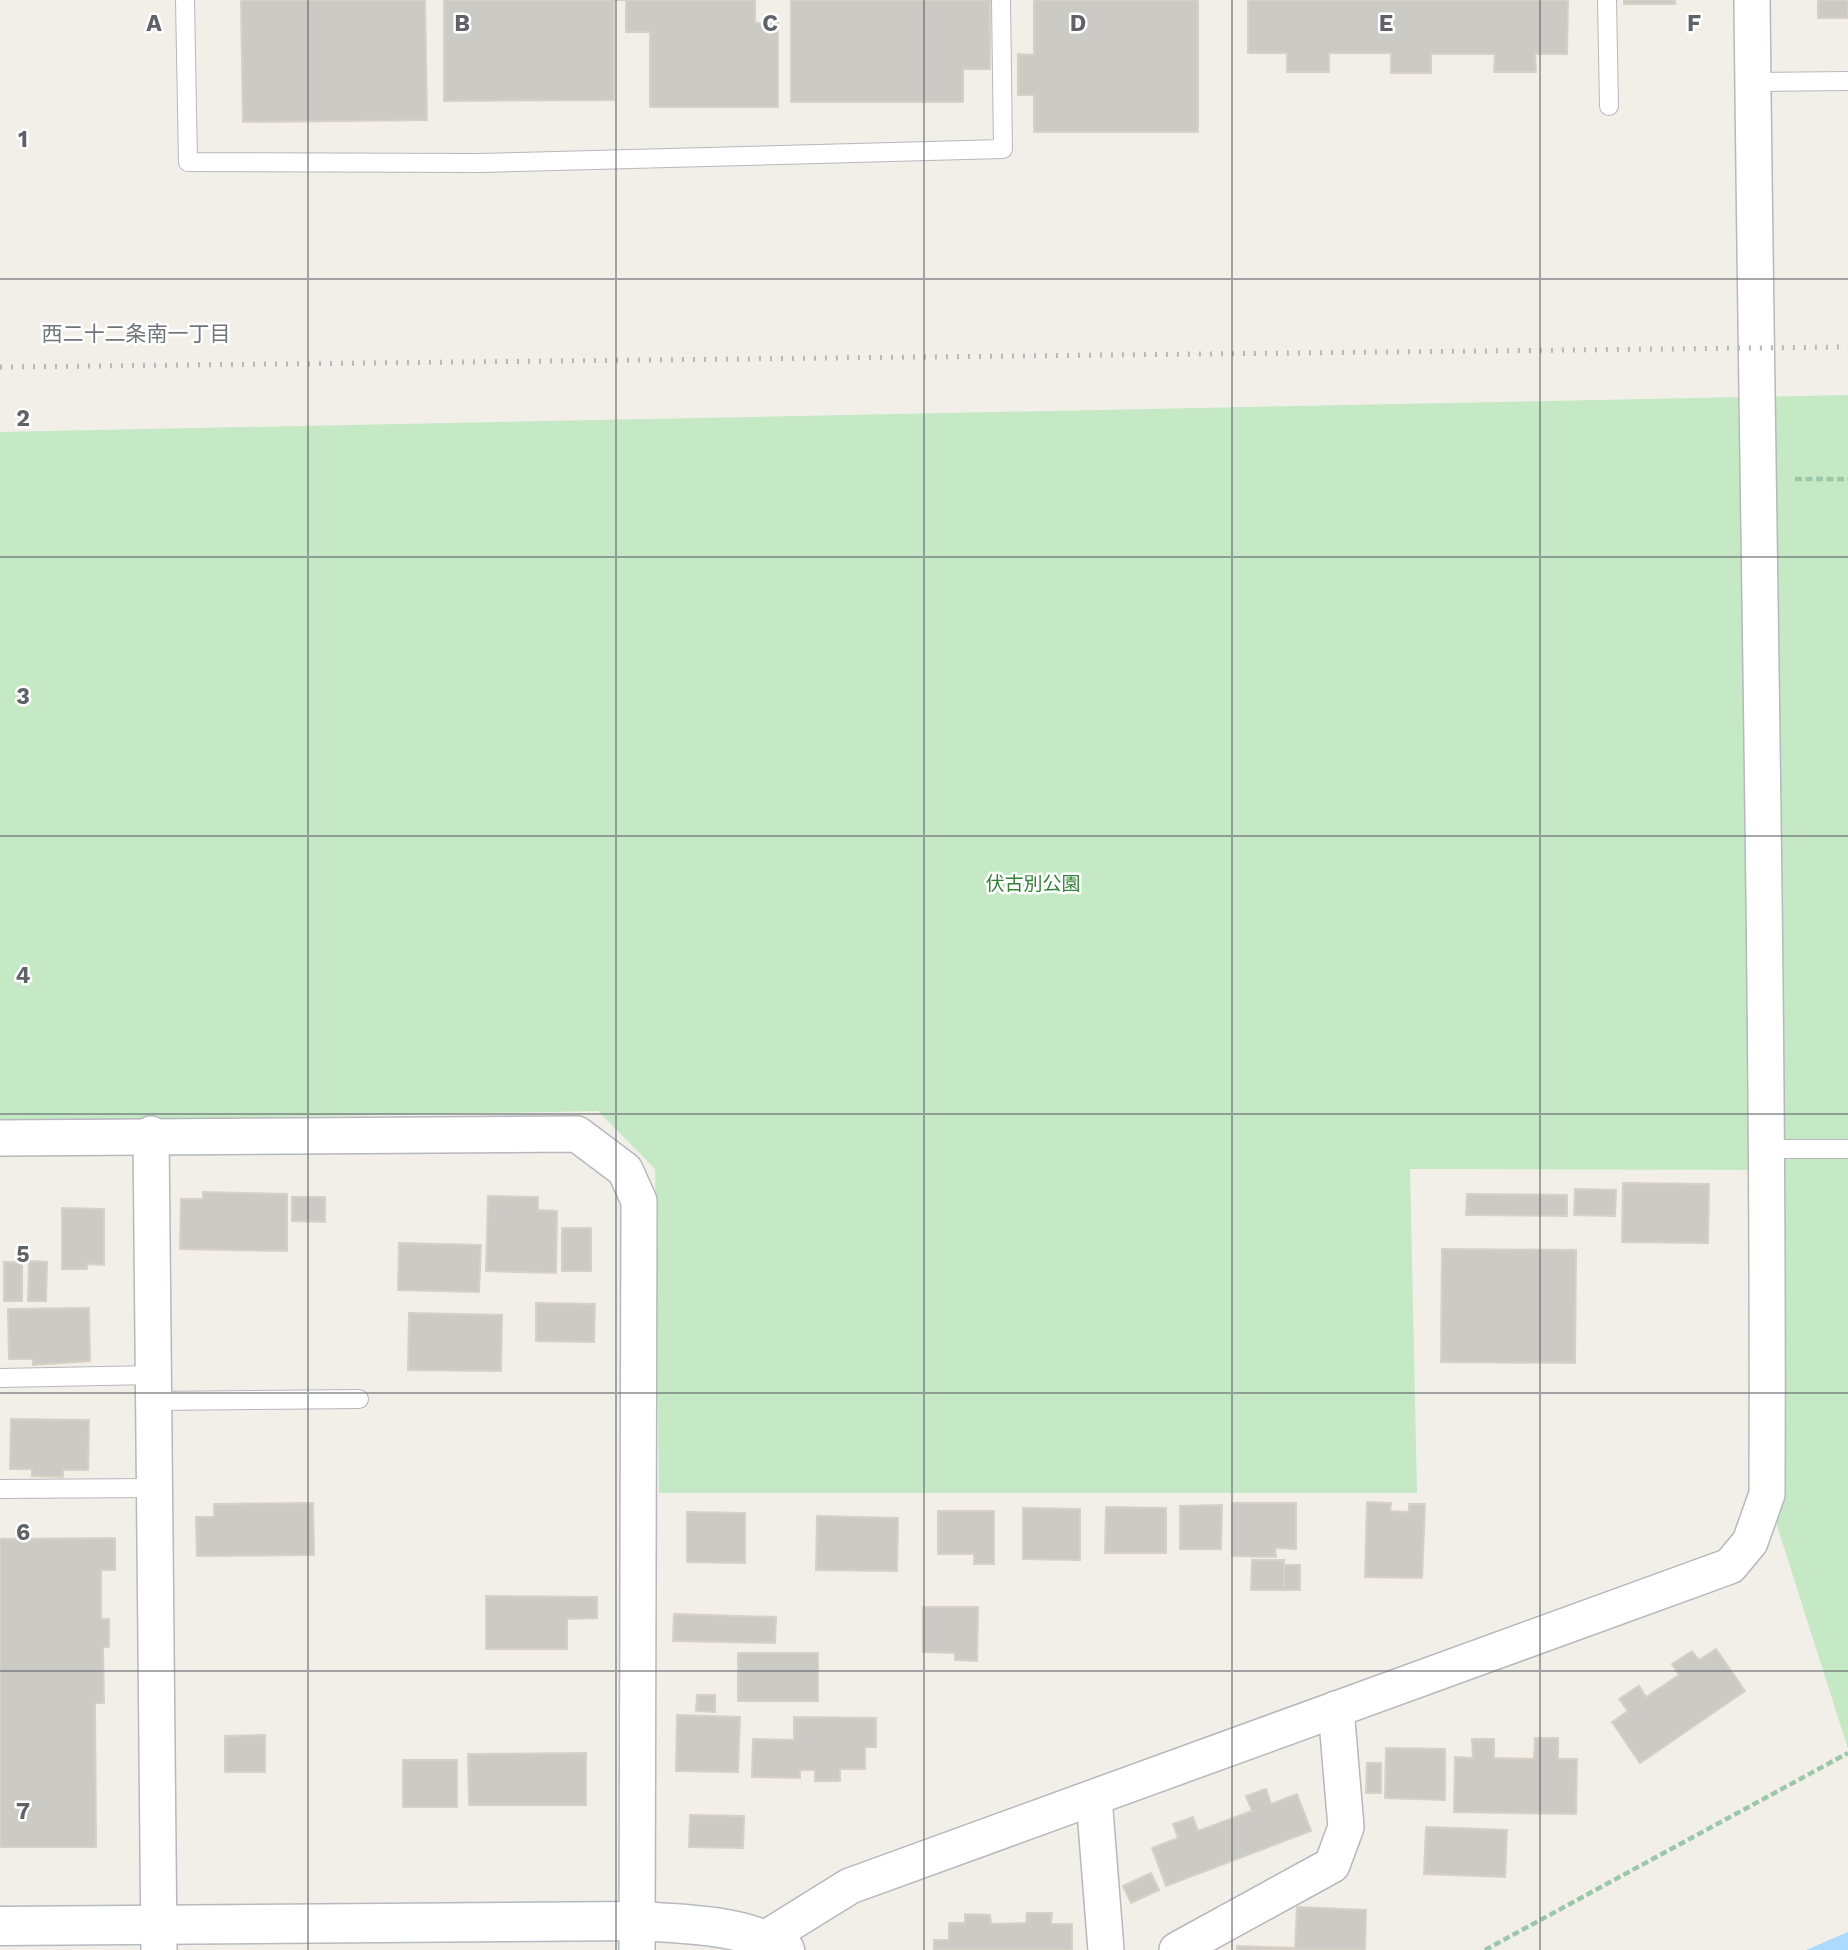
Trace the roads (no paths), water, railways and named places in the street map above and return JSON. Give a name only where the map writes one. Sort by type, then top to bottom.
[{"type":"street","points":[[0,1926],[159,1937],[637,1935],[699,1925],[775,1944],[849,1886],[1730,1566],[1750,1542],[1767,1494],[1768,1149],[1756,479],[1752,0]]},
{"type":"street","points":[[0,1138],[577,1133],[625,1170],[639,1201],[637,1935]]},
{"type":"street","points":[[151,1135],[159,1937]]},
{"type":"street","points":[[1177,1950],[1332,1865],[1346,1827],[1336,1709]]},
{"type":"street","points":[[1094,1798],[1106,1950]]},
{"type":"lane","points":[[186,0],[188,162],[479,163],[1003,149],[1001,0]]},
{"type":"lane","points":[[1607,0],[1609,106]]},
{"type":"lane","points":[[1753,82],[1848,81]]},
{"type":"lane","points":[[1768,1149],[1848,1149]]},
{"type":"lane","points":[[0,1378],[359,1399]]},
{"type":"lane","points":[[0,1489],[154,1488]]},
{"type":"water","points":[[1848,1932],[1848,1950],[1806,1950]]},
{"type":"railway","points":[[0,367],[1848,347]]},
{"type":"district","name":"西二十二条南一丁目","points":[[136,333]]},
{"type":"park label","name":"伏古別公園","points":[[1033,883]]}]
